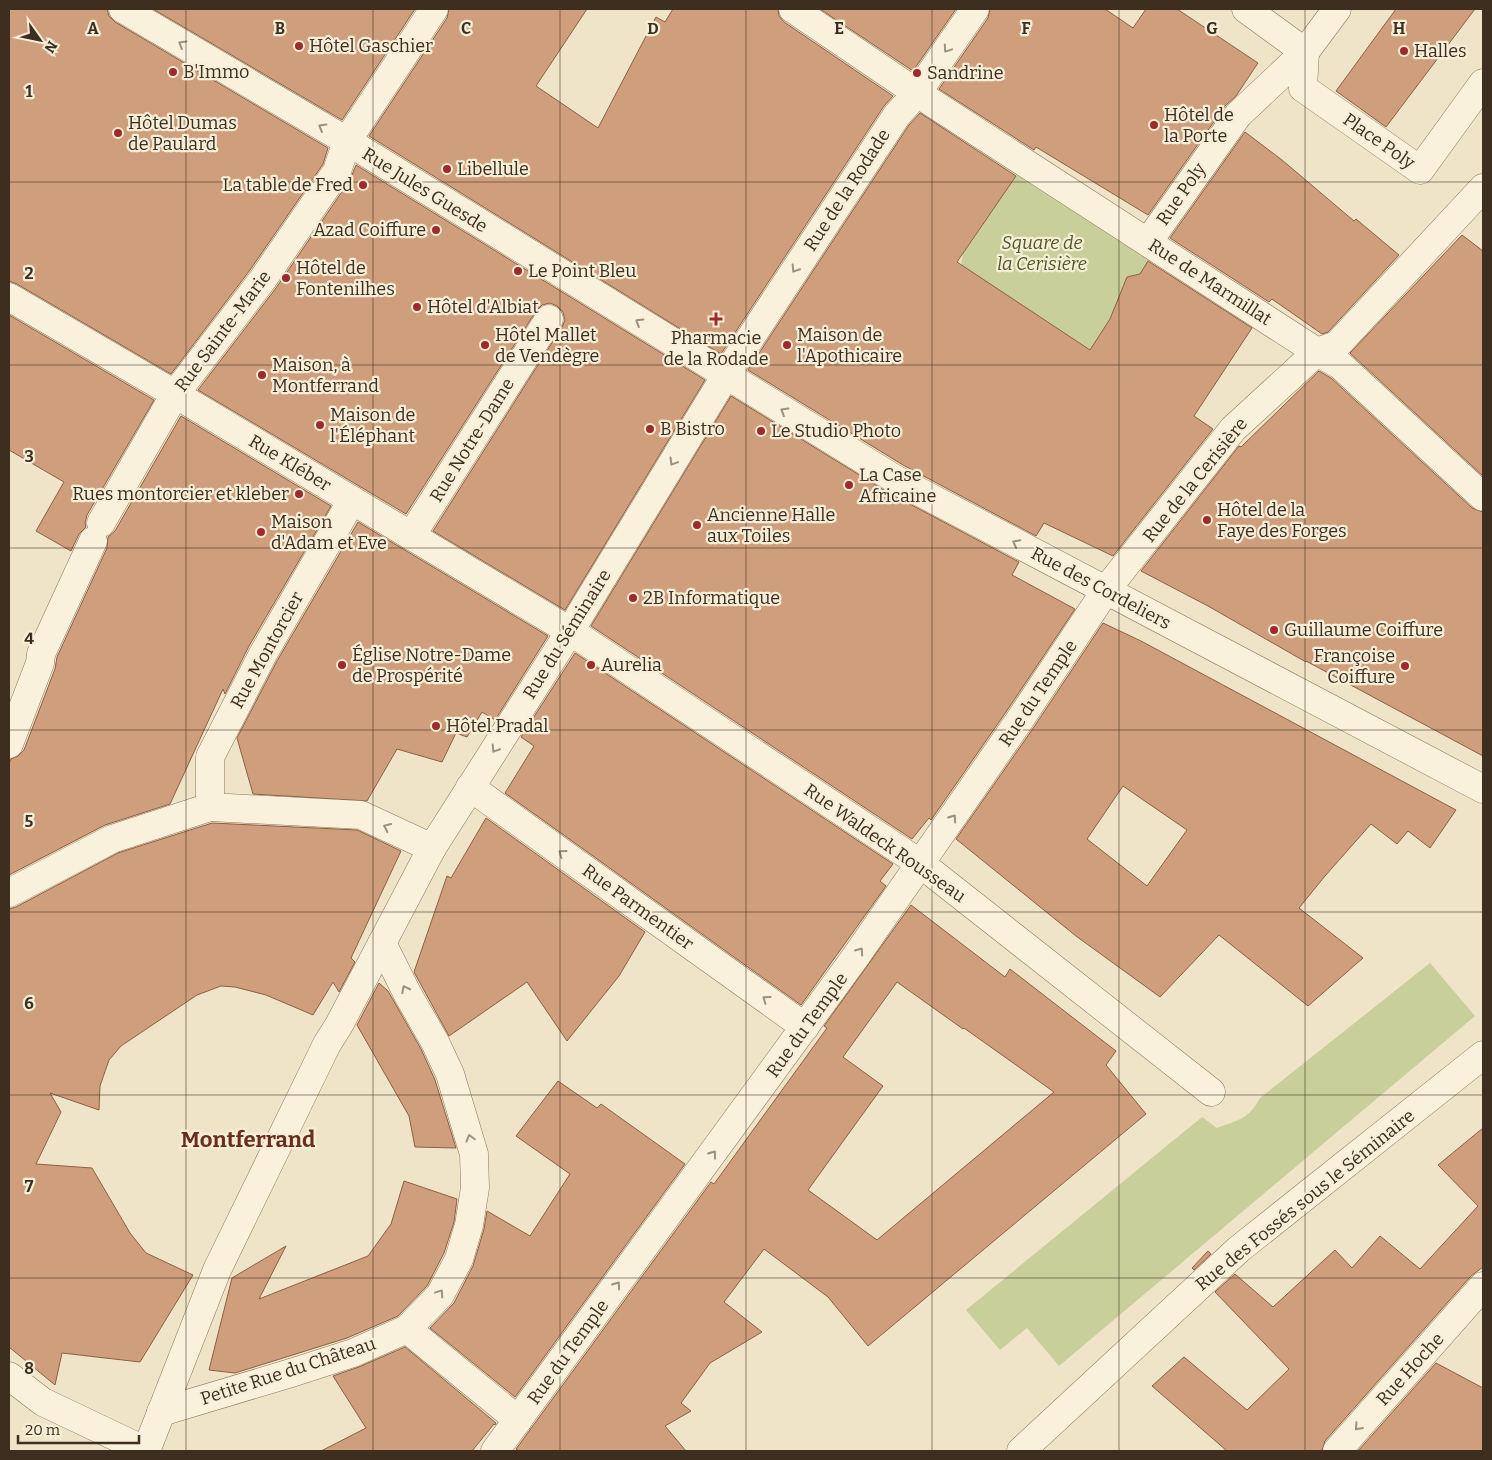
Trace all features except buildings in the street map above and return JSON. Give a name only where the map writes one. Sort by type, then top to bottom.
[{"type":"street","name":"Rue Jules Guesde","points":[[123,9],[347,142],[726,375]]},
{"type":"street","name":"Rue Sainte-Marie","points":[[9,744],[40,662],[41,654],[97,532],[175,394],[263,279],[337,171],[347,142],[434,9]]},
{"type":"street","name":"Rue de Marmillat","points":[[793,9],[917,93],[1317,352],[1340,365],[1483,497]]},
{"type":"street","name":"Rue de la Rodade","points":[[726,375],[897,115],[917,93],[974,9]]},
{"type":"street","points":[[1246,9],[1305,52],[1337,9]]},
{"type":"street","name":"Place Poly","points":[[1305,52],[1303,88],[1420,170],[1483,83]]},
{"type":"street","name":"Rue Poly","points":[[1148,242],[1238,115],[1305,52]]},
{"type":"street","name":"Rue de la Cerisière","points":[[1106,590],[1233,429],[1317,352],[1337,345],[1483,188]]},
{"type":"street","name":"Rue Kléber","points":[[9,297],[175,394],[570,631]]},
{"type":"street","name":"Rue Notre-Dame","points":[[411,536],[548,319]]},
{"type":"street","name":"Rue des Cordeliers","points":[[726,375],[895,479],[1483,789]]},
{"type":"street","name":"Rue du Séminaire","points":[[146,1451],[216,1270],[327,1044],[339,1025],[432,848],[570,631],[726,375]]},
{"type":"street","name":"Rue Montorcier","points":[[210,807],[210,757],[263,654],[352,500]]},
{"type":"street","name":"Rue du Temple","points":[[495,1451],[805,1027],[921,864],[1106,590]]},
{"type":"street","name":"Rue Waldeck Rousseau","points":[[570,631],[921,864],[1211,1092]]},
{"type":"street","name":"Rue Parmentier","points":[[470,787],[805,1027]]},
{"type":"street","points":[[9,893],[112,839],[210,807],[361,815],[432,848]]},
{"type":"street","name":"Petite Rue du Château","points":[[162,1412],[353,1352],[407,1329],[440,1295],[459,1259],[469,1225],[475,1188],[474,1154],[450,1074],[382,943]]},
{"type":"street","name":"Rue des Fossés sous le Séminaire","points":[[1021,1451],[1239,1249],[1483,1055]]},
{"type":"street","name":"Rue Hoche","points":[[1337,1451],[1483,1286]]},
{"type":"street","points":[[407,1329],[518,1420]]},
{"type":"street","points":[[9,1376],[43,1402],[146,1451]]},
{"type":"green space","name":"Square de la Cerisière","points":[[1018,173],[1150,260],[1090,350],[961,265],[963,253]]},
{"type":"green space","points":[[1430,963],[1475,1016],[1059,1366],[1027,1328],[1000,1350],[966,1310],[1202,1117],[1217,1128],[1237,1121],[1247,1115],[1260,1098]]},
{"type":"place","name":"Hôtel Gaschier","points":[[299,46]]},
{"type":"place","name":"Halles","points":[[1404,51]]},
{"type":"place","name":"B'Immo","points":[[173,72]]},
{"type":"place","name":"Sandrine","points":[[917,73]]},
{"type":"place","name":"Hôtel de la Porte","points":[[1154,125]]},
{"type":"place","name":"Hôtel Dumas de Paulard","points":[[118,133]]},
{"type":"place","name":"Libellule","points":[[447,169]]},
{"type":"place","name":"La table de Fred","points":[[363,185]]},
{"type":"place","name":"Azad Coiffure","points":[[436,230]]},
{"type":"place","name":"Le Point Bleu","points":[[518,271]]},
{"type":"place","name":"Hôtel de Fontenilhes","points":[[286,278]]},
{"type":"place","name":"Hôtel d'Albiat","points":[[417,307]]},
{"type":"place","name":"Pharmacie de la Rodade","points":[[716,319]]},
{"type":"place","name":"Hôtel Mallet de Vendègre","points":[[485,345]]},
{"type":"place","name":"Maison de l'Apothicaire","points":[[787,345]]},
{"type":"place","name":"Maison, à Montferrand","points":[[262,375]]},
{"type":"place","name":"Maison de l'Éléphant","points":[[320,425]]},
{"type":"place","name":"B Bistro","points":[[650,429]]},
{"type":"place","name":"Le Studio Photo","points":[[761,431]]},
{"type":"place","name":"La Case Africaine","points":[[849,485]]},
{"type":"place","name":"Rues montorcier et kleber","points":[[299,494]]},
{"type":"place","name":"Hôtel de la Faye des Forges","points":[[1207,520]]},
{"type":"place","name":"Ancienne Halle aux Toiles","points":[[697,525]]},
{"type":"place","name":"Maison d'Adam et Eve","points":[[261,532]]},
{"type":"place","name":"2B Informatique","points":[[633,598]]},
{"type":"place","name":"Guillaume Coiffure","points":[[1274,630]]},
{"type":"place","name":"Église Notre-Dame de Prospérité","points":[[342,665]]},
{"type":"place","name":"Aurelia","points":[[591,665]]},
{"type":"place","name":"Françoise Coiffure","points":[[1405,666]]},
{"type":"place","name":"Hôtel Pradal","points":[[436,726]]},
{"type":"district","name":"Montferrand","points":[[248,1139]]}]
